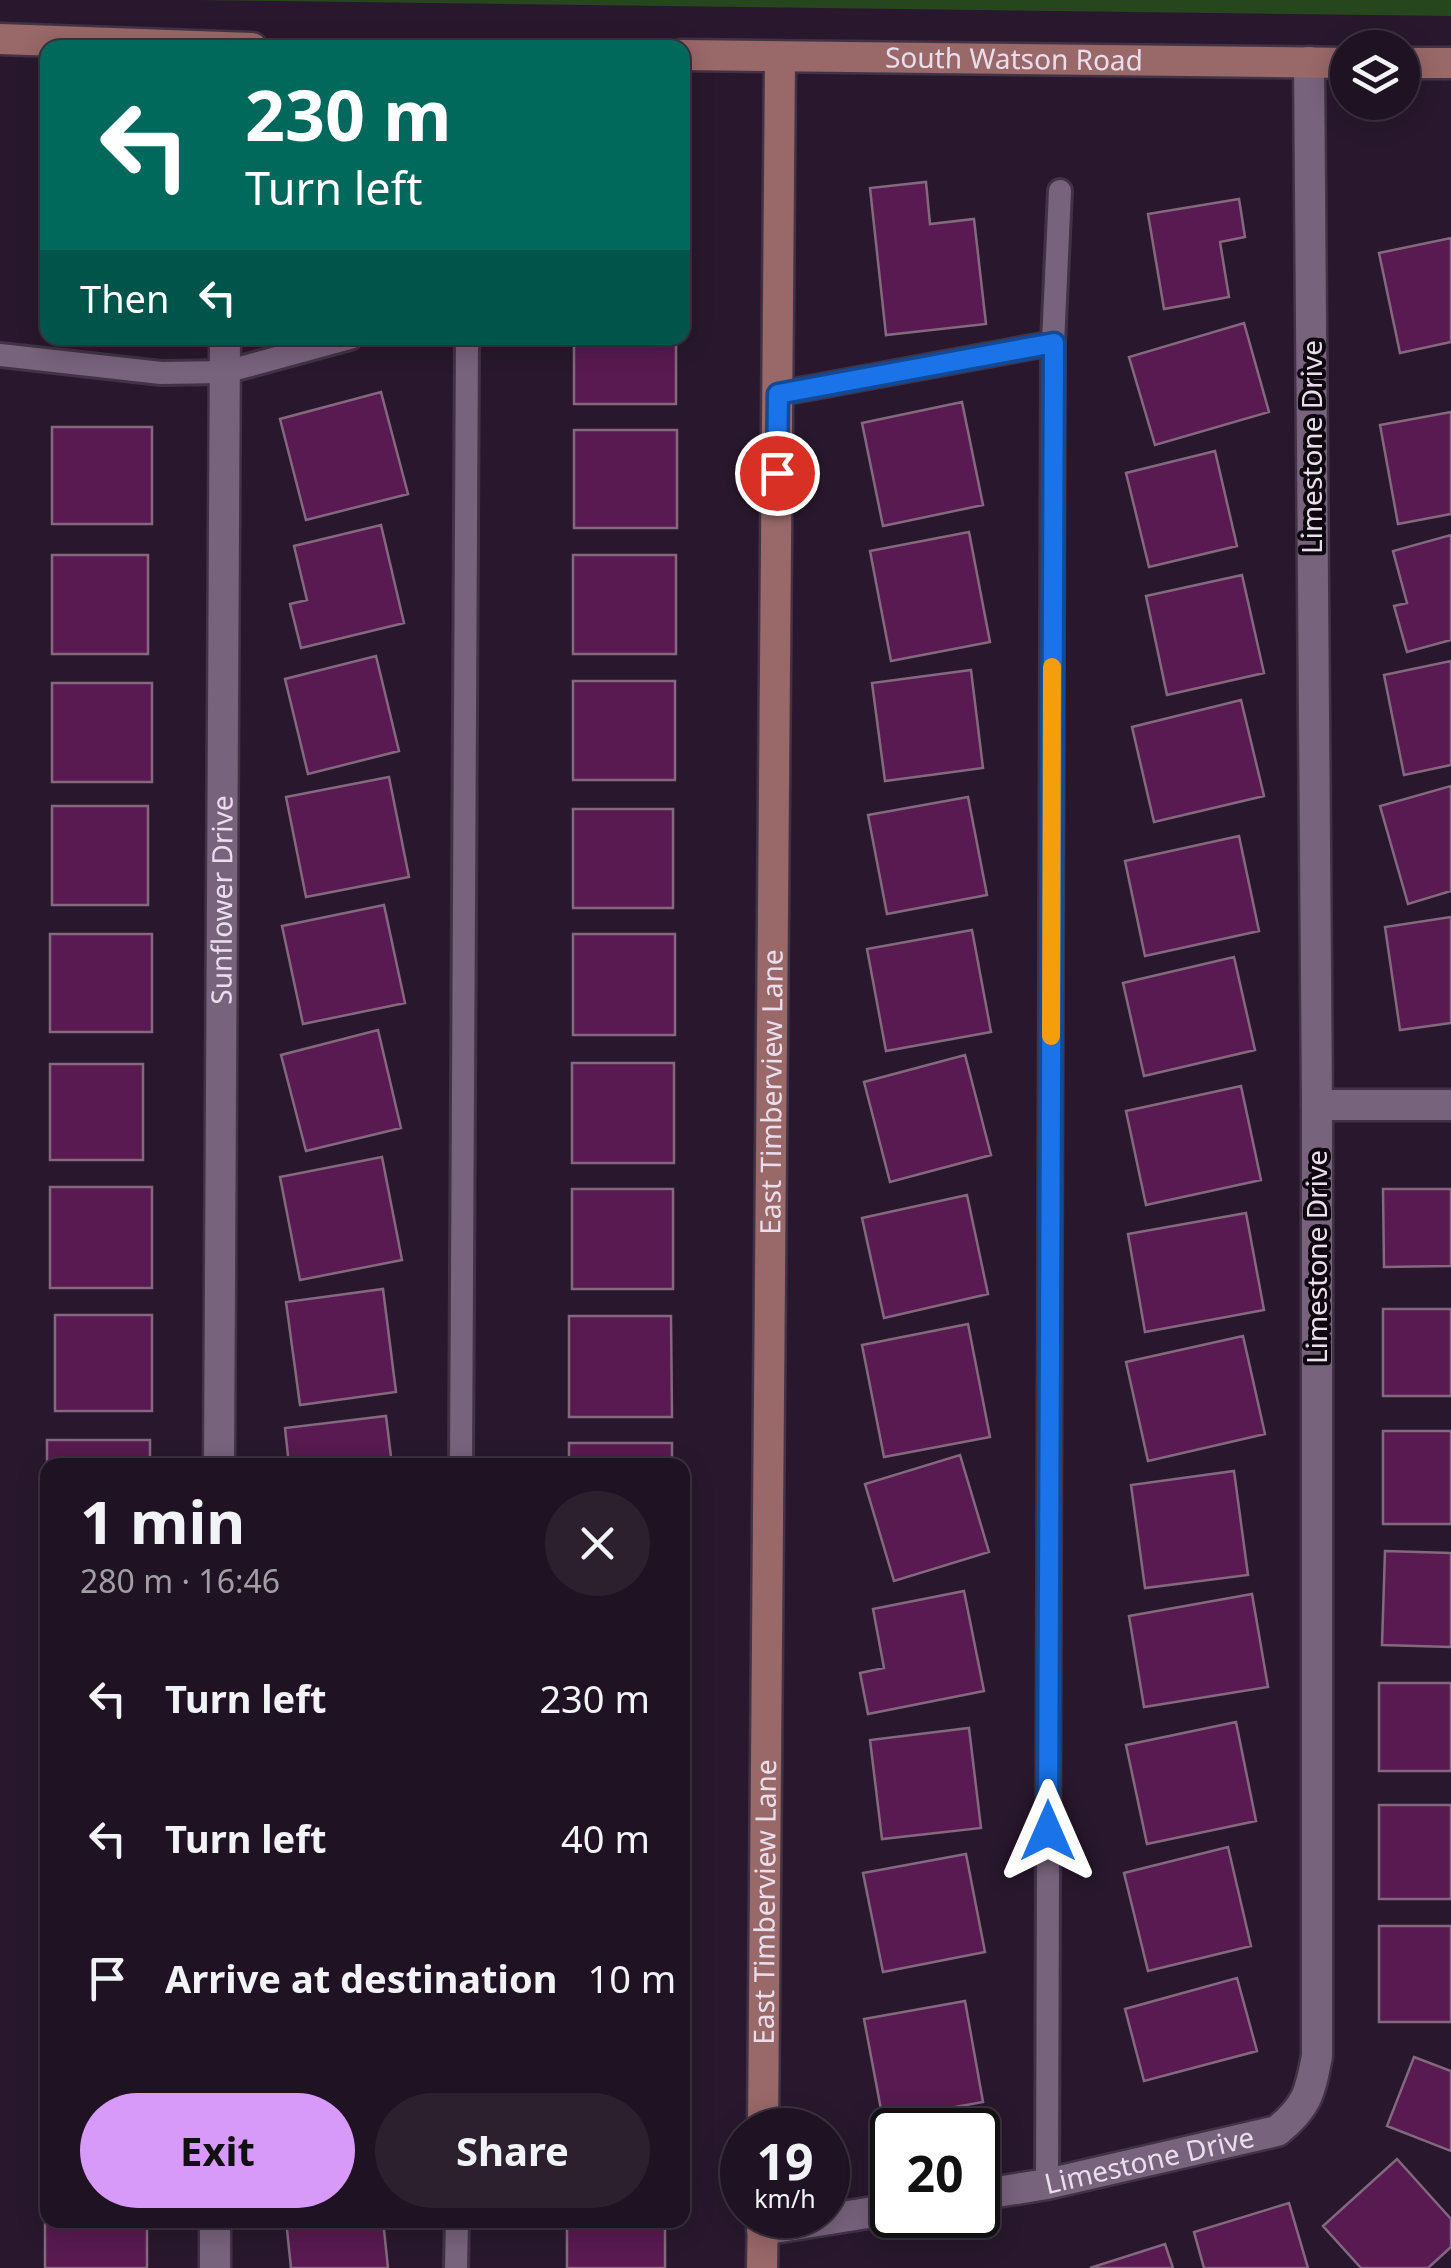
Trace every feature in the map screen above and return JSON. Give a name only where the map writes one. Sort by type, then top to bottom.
[{"type":"street","points":[[0,39],[40,40]]},
{"type":"street","name":"South Watson Road","points":[[690,56],[1330,62]]},
{"type":"street","name":"East Timberview Lane","points":[[763,2108],[780,57]]},
{"type":"street","name":"Limestone Drive","points":[[1000,2191],[1277,2130],[1299,2113],[1311,2089],[1317,2034],[1317,1105],[1309,62]]},
{"type":"street","points":[[1420,63],[1451,64]]},
{"type":"street","name":"Sunflower Drive","points":[[219,1458],[225,345]]},
{"type":"street","points":[[1317,1105],[1451,1104]]},
{"type":"street","points":[[215,2268],[216,2228]]},
{"type":"street","points":[[762,2238],[762,2268]]},
{"type":"lane","points":[[1047,2184],[1054,343],[1060,192]]},
{"type":"lane","points":[[778,394],[1054,343]]},
{"type":"lane","points":[[0,354],[160,373],[225,372],[324,345]]},
{"type":"lane","points":[[461,1458],[467,345]]},
{"type":"lane","points":[[456,2268],[457,2228]]},
{"type":"green space","points":[[194,0],[1451,0],[1451,16]]},
{"type":"building","points":[[926,182],[930,224],[974,219],[986,324],[886,335],[870,188]]},
{"type":"building","points":[[1239,199],[1245,237],[1220,242],[1229,297],[1164,309],[1148,214]]},
{"type":"building","points":[[1451,238],[1451,342],[1400,353],[1379,253]]},
{"type":"building","points":[[1244,323],[1269,412],[1155,445],[1129,357]]},
{"type":"building","points":[[574,345],[676,345],[676,404],[574,404]]},
{"type":"building","points":[[381,392],[408,494],[306,520],[280,419]]},
{"type":"building","points":[[962,402],[983,505],[883,526],[862,423]]},
{"type":"building","points":[[1451,412],[1451,514],[1398,524],[1380,425]]},
{"type":"building","points":[[52,427],[152,427],[152,524],[52,524]]},
{"type":"building","points":[[574,430],[677,430],[677,528],[574,528]]},
{"type":"building","points":[[1215,451],[1237,546],[1149,567],[1126,473]]},
{"type":"building","points":[[381,525],[404,623],[301,648],[290,604],[307,600],[294,546]]},
{"type":"building","points":[[969,532],[990,642],[891,661],[870,551]]},
{"type":"building","points":[[1451,535],[1451,640],[1407,652],[1394,606],[1407,603],[1393,551]]},
{"type":"building","points":[[52,555],[148,555],[148,654],[52,654]]},
{"type":"building","points":[[573,555],[676,555],[676,654],[573,654]]},
{"type":"building","points":[[1242,575],[1264,673],[1167,695],[1146,596]]},
{"type":"building","points":[[376,656],[399,751],[308,774],[285,679]]},
{"type":"building","points":[[1451,661],[1451,765],[1404,775],[1384,675]]},
{"type":"building","points":[[971,670],[983,768],[885,781],[872,683]]},
{"type":"building","points":[[573,681],[675,681],[675,780],[573,780]]},
{"type":"building","points":[[52,683],[152,683],[152,782],[52,782]]},
{"type":"building","points":[[1241,700],[1264,796],[1154,822],[1132,727]]},
{"type":"building","points":[[389,777],[409,877],[306,897],[286,797]]},
{"type":"building","points":[[1451,786],[1451,891],[1408,904],[1380,806]]},
{"type":"building","points":[[968,797],[987,895],[887,914],[868,815]]},
{"type":"building","points":[[52,806],[148,806],[148,905],[52,905]]},
{"type":"building","points":[[573,809],[673,809],[673,908],[573,908]]},
{"type":"building","points":[[1239,836],[1259,931],[1145,956],[1125,861]]},
{"type":"building","points":[[384,905],[405,1003],[303,1024],[282,926]]},
{"type":"building","points":[[1451,917],[1451,1023],[1400,1030],[1385,927]]},
{"type":"building","points":[[972,930],[991,1032],[886,1051],[867,949]]},
{"type":"building","points":[[50,934],[152,934],[152,1032],[50,1032]]},
{"type":"building","points":[[573,934],[675,934],[675,1035],[573,1035]]},
{"type":"building","points":[[1234,957],[1255,1050],[1144,1076],[1123,983]]},
{"type":"building","points":[[378,1030],[401,1128],[306,1151],[281,1055]]},
{"type":"building","points":[[965,1055],[991,1155],[890,1182],[864,1082]]},
{"type":"building","points":[[572,1063],[674,1063],[674,1163],[572,1163]]},
{"type":"building","points":[[50,1064],[143,1064],[143,1160],[50,1160]]},
{"type":"building","points":[[1241,1086],[1261,1180],[1146,1205],[1126,1111]]},
{"type":"building","points":[[382,1157],[402,1260],[300,1280],[280,1177]]},
{"type":"building","points":[[50,1187],[152,1187],[152,1288],[50,1288]]},
{"type":"building","points":[[572,1189],[673,1189],[673,1289],[572,1289]]},
{"type":"building","points":[[1383,1189],[1451,1189],[1451,1266],[1384,1267]]},
{"type":"building","points":[[967,1195],[988,1294],[884,1318],[862,1218]]},
{"type":"building","points":[[1246,1213],[1264,1310],[1145,1332],[1128,1234]]},
{"type":"building","points":[[383,1289],[396,1392],[300,1405],[286,1302]]},
{"type":"building","points":[[1383,1309],[1451,1309],[1451,1396],[1383,1396]]},
{"type":"building","points":[[55,1315],[152,1315],[152,1411],[55,1411]]},
{"type":"building","points":[[569,1316],[671,1316],[672,1417],[569,1417]]},
{"type":"building","points":[[968,1324],[990,1437],[884,1457],[862,1345]]},
{"type":"building","points":[[1243,1336],[1265,1434],[1148,1461],[1126,1362]]},
{"type":"building","points":[[386,1416],[391,1458],[288,1458],[285,1428]]},
{"type":"building","points":[[1383,1431],[1451,1431],[1451,1524],[1383,1524]]},
{"type":"building","points":[[47,1440],[150,1440],[150,1458],[47,1458]]},
{"type":"building","points":[[569,1443],[672,1443],[672,1458],[569,1458]]},
{"type":"building","points":[[960,1455],[989,1552],[894,1581],[865,1484]]},
{"type":"building","points":[[1234,1471],[1248,1575],[1145,1588],[1131,1485]]},
{"type":"building","points":[[1385,1551],[1451,1553],[1451,1647],[1382,1645]]},
{"type":"building","points":[[964,1591],[984,1691],[868,1714],[860,1673],[884,1668],[873,1609]]},
{"type":"building","points":[[1252,1594],[1268,1687],[1144,1707],[1129,1616]]},
{"type":"building","points":[[1379,1683],[1451,1683],[1451,1771],[1379,1771]]},
{"type":"building","points":[[1236,1722],[1256,1821],[1147,1844],[1126,1745]]},
{"type":"building","points":[[969,1728],[981,1828],[882,1839],[870,1740]]},
{"type":"building","points":[[1379,1805],[1451,1805],[1451,1899],[1379,1899]]},
{"type":"building","points":[[1228,1847],[1251,1946],[1148,1971],[1124,1873]]},
{"type":"building","points":[[966,1854],[985,1952],[883,1972],[863,1873]]},
{"type":"building","points":[[1379,1926],[1451,1926],[1451,2022],[1379,2022]]},
{"type":"building","points":[[1237,1978],[1257,2051],[1144,2081],[1125,2009]]},
{"type":"building","points":[[965,2001],[983,2102],[950,2108],[881,2108],[864,2019]]},
{"type":"building","points":[[1414,2057],[1451,2071],[1451,2151],[1387,2126]]},
{"type":"building","points":[[1397,2159],[1451,2219],[1451,2247],[1428,2268],[1361,2268],[1323,2226]]},
{"type":"building","points":[[1289,2203],[1308,2268],[1204,2268],[1194,2232]]},
{"type":"building","points":[[45,2228],[147,2228],[147,2268],[45,2268]]},
{"type":"building","points":[[287,2228],[384,2228],[388,2268],[291,2268]]},
{"type":"building","points":[[567,2228],[665,2228],[665,2268],[567,2268]]},
{"type":"building","points":[[1165,2244],[1173,2268],[1090,2268]]},
{"type":"slow traffic","points":[[1051,1036],[1052,667]]},
{"type":"route","points":[[777,473],[778,394],[1054,343],[1048,1831]]}]
